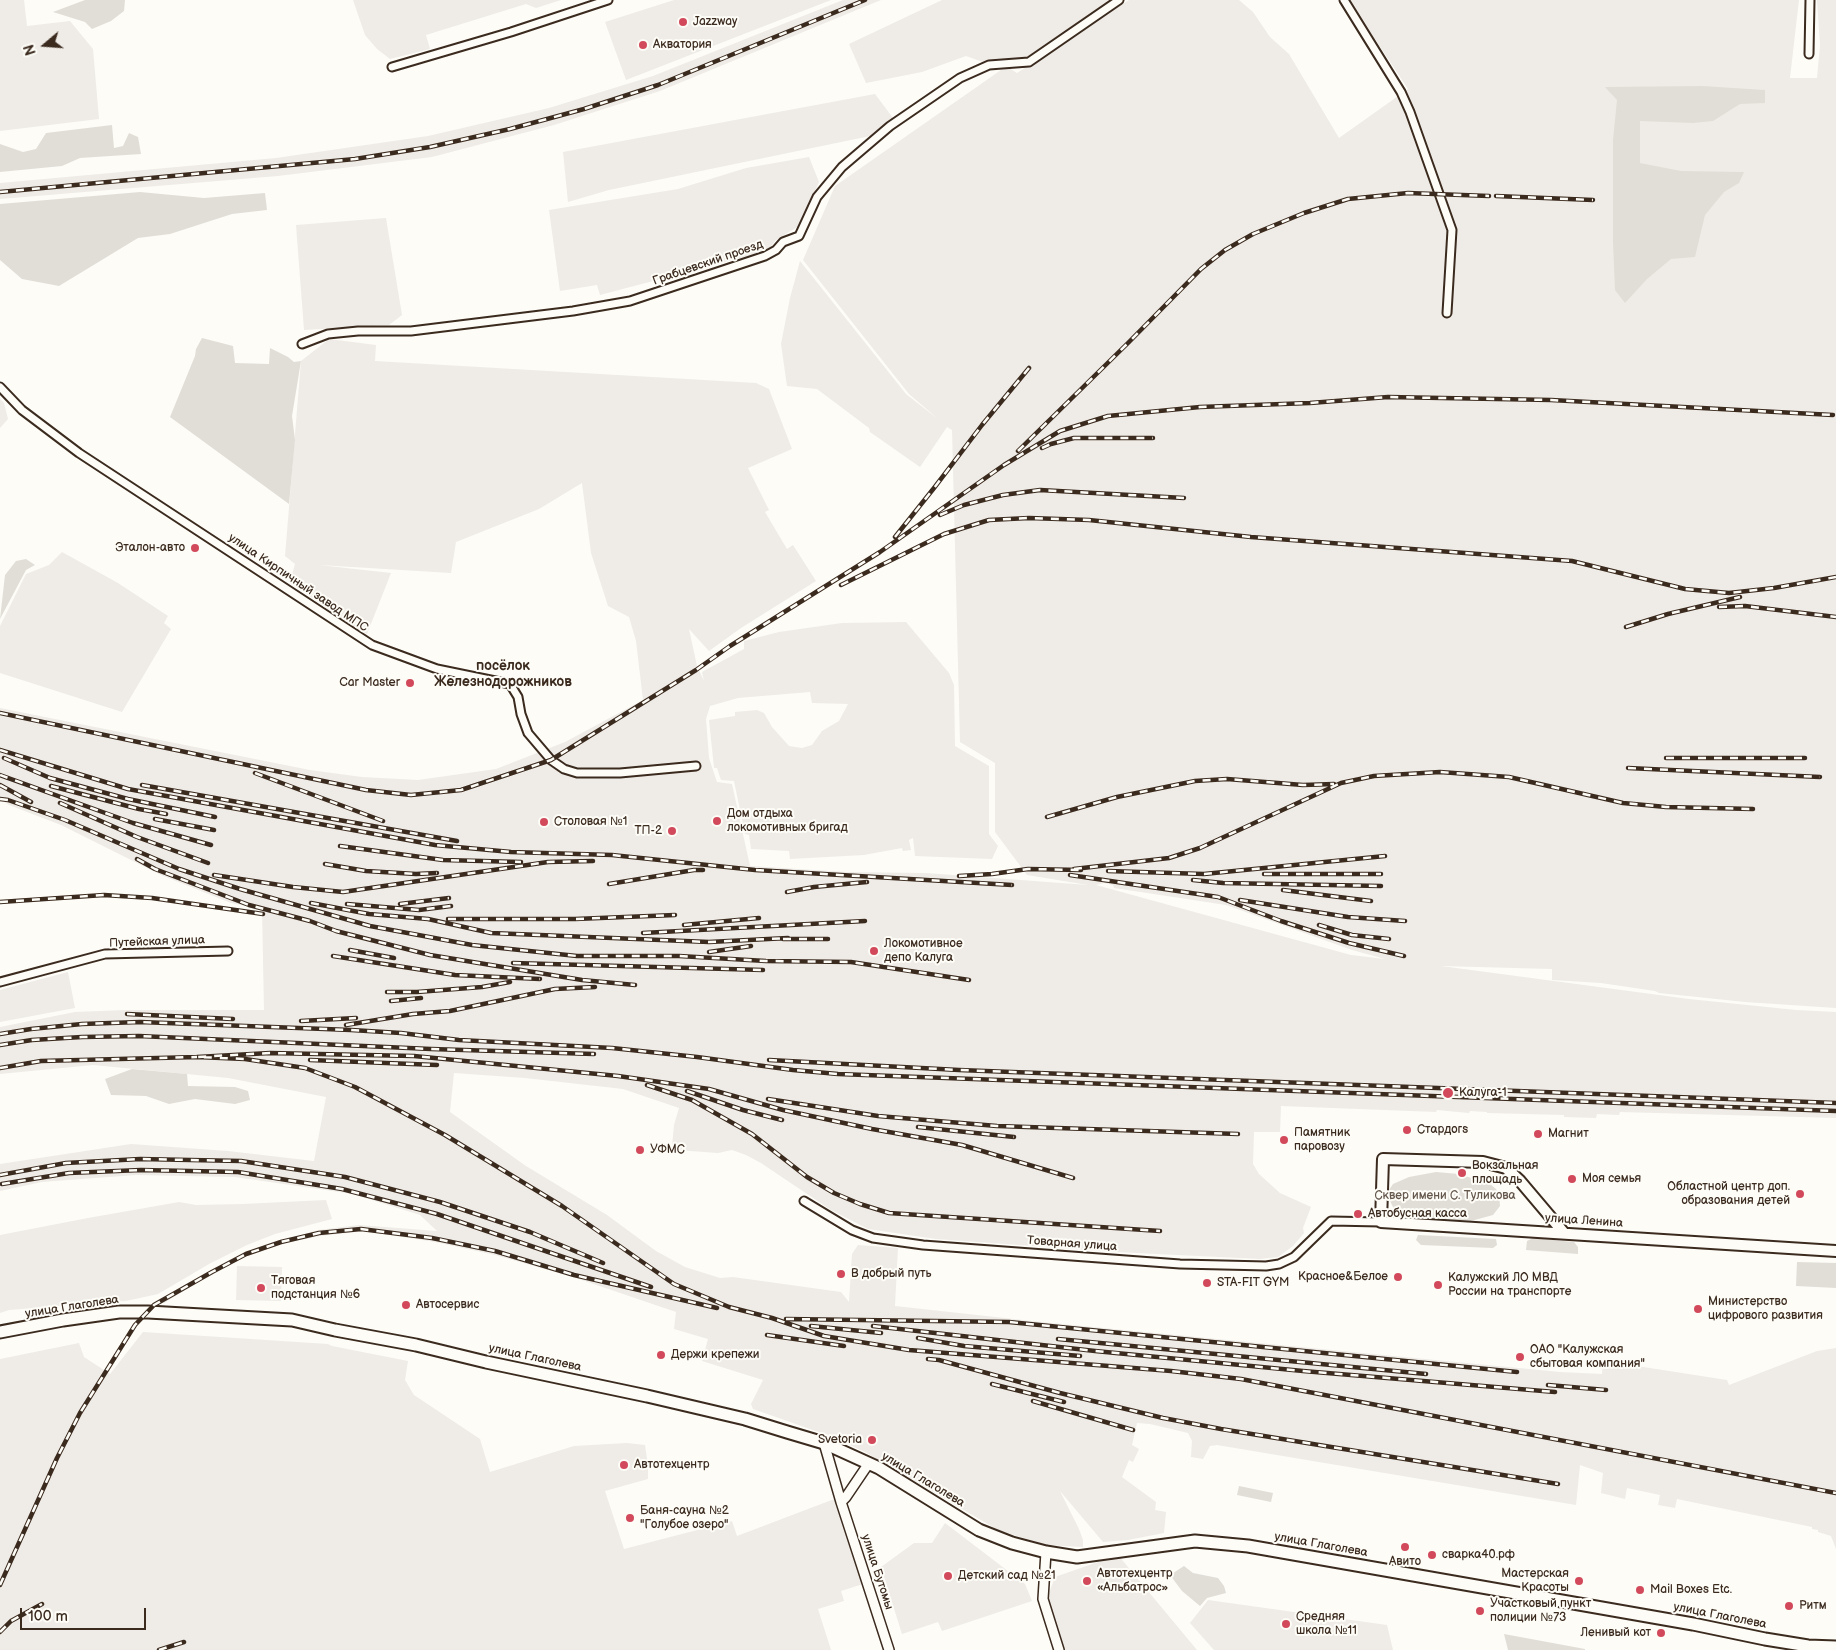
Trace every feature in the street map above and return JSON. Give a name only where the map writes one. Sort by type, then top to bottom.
[{"type":"main road","points":[[1380,1222],[1383,1159],[1483,1162],[1506,1168],[1520,1181],[1564,1232]]},
{"type":"main road","name":"улица Ленина","points":[[1380,1222],[1564,1232],[1836,1251]]},
{"type":"main road","name":"улица Глаголева","points":[[0,1332],[119,1312],[292,1320],[416,1345],[696,1407],[745,1419],[824,1443],[869,1463],[979,1530],[1012,1543],[1046,1552],[1077,1557],[1195,1541],[1248,1546],[1693,1624],[1794,1644],[1836,1647]]},
{"type":"street","points":[[392,67],[511,32],[608,0]]},
{"type":"street","name":"Грабцевский проезд","points":[[302,344],[328,334],[358,331],[411,330],[573,311],[630,301],[765,256],[776,250],[783,242],[799,236],[817,198],[842,167],[890,126],[960,78],[989,65],[1029,62],[1119,0]]},
{"type":"street","points":[[1344,0],[1401,92],[1410,112],[1452,230],[1447,313]]},
{"type":"street","points":[[1809,54],[1810,0]]},
{"type":"street","name":"улица Кирпичный завод МПС","points":[[0,387],[22,410],[79,453],[372,645],[437,668],[510,684],[518,697],[521,714],[528,733],[551,760],[564,770],[577,773],[620,773],[696,766]]},
{"type":"street","name":"Путейская улица","points":[[0,982],[106,954],[228,950]]},
{"type":"street","name":"Товарная улица","points":[[804,1201],[852,1230],[873,1238],[923,1245],[1180,1264],[1266,1266],[1284,1263],[1294,1257],[1331,1221]]},
{"type":"street","name":"улица Ленина","points":[[1331,1221],[1380,1222]]},
{"type":"street","name":"улица Бутомы","points":[[824,1443],[889,1650]]},
{"type":"street","points":[[841,1502],[869,1463]]},
{"type":"street","points":[[1046,1552],[1044,1599],[1059,1650]]},
{"type":"shaded area","points":[[0,0],[24,0],[27,26],[70,21],[93,49],[99,119],[0,131]]},
{"type":"shaded area","points":[[353,0],[561,0],[536,8],[526,4],[426,35],[430,49],[390,59],[377,49],[365,35]]},
{"type":"shaded area","points":[[674,0],[831,0],[626,80],[605,22]]},
{"type":"shaded area","points":[[843,0],[881,0],[660,91],[554,125],[432,157],[278,176],[0,199],[0,183],[276,158],[428,136],[549,108],[653,76]]},
{"type":"shaded area","points":[[942,0],[1111,0],[1027,57],[983,62],[966,56],[922,72],[866,83],[849,44]]},
{"type":"shaded area","points":[[1129,0],[1239,0],[1253,12],[1270,37],[1289,54],[1339,138],[1408,89],[1349,0],[1799,0],[1790,78],[1817,78],[1820,45],[1817,0],[1836,0],[1836,1008],[1745,1002],[1659,993],[1601,983],[1552,980],[1552,969],[1441,966],[1689,999],[1796,1010],[1836,1012],[1836,1118],[1620,1112],[1619,1115],[1597,1114],[1596,1118],[1470,1111],[1469,1113],[1437,1110],[1436,1112],[1281,1106],[1280,1132],[1254,1132],[1253,1164],[1259,1174],[1280,1193],[1311,1207],[1303,1228],[1304,1233],[1293,1246],[1278,1257],[1260,1259],[1116,1252],[936,1239],[868,1229],[831,1210],[746,1155],[732,1150],[718,1153],[676,1150],[672,1146],[674,1125],[679,1108],[623,1089],[525,1078],[454,1073],[450,1112],[526,1166],[607,1215],[656,1251],[685,1267],[720,1278],[733,1277],[841,1292],[849,1302],[852,1254],[858,1245],[898,1248],[895,1306],[1041,1322],[1560,1372],[1602,1374],[1603,1361],[1605,1361],[1727,1380],[1729,1385],[1817,1351],[1836,1348],[1836,1549],[1831,1536],[1818,1532],[1818,1530],[1812,1529],[1812,1527],[1677,1499],[1675,1508],[1658,1505],[1660,1495],[1627,1488],[1625,1499],[1601,1493],[1603,1473],[1580,1465],[1576,1505],[1217,1445],[1210,1446],[1203,1459],[1191,1457],[1192,1441],[1188,1433],[1150,1424],[1137,1423],[1132,1445],[1139,1449],[1133,1462],[1129,1460],[1122,1477],[1156,1502],[1155,1510],[1166,1512],[1164,1533],[1128,1540],[1103,1542],[1060,1491],[1079,1529],[1083,1540],[1083,1547],[1045,1545],[998,1530],[865,1452],[830,1436],[753,1409],[751,1404],[763,1380],[702,1361],[708,1339],[674,1329],[676,1312],[573,1277],[495,1255],[435,1242],[364,1231],[320,1236],[281,1244],[248,1256],[213,1273],[164,1303],[156,1301],[244,1253],[318,1230],[359,1225],[437,1231],[420,1215],[353,1194],[235,1177],[136,1175],[42,1182],[0,1191],[0,1164],[131,1144],[228,1151],[314,1161],[326,1097],[228,1078],[93,1065],[0,1074],[0,1027],[75,1012],[264,1010],[262,909],[231,903],[161,875],[61,825],[9,805],[0,799],[0,708],[310,770],[362,777],[418,780],[496,769],[565,742],[643,700],[636,641],[629,617],[608,606],[591,553],[582,483],[539,509],[456,542],[451,573],[319,565],[391,573],[367,634],[346,622],[290,582],[295,564],[285,556],[301,361],[329,339],[376,345],[375,361],[756,383],[769,389],[792,449],[748,468],[769,510],[765,512],[787,549],[793,545],[816,581],[741,628],[709,651],[689,629],[697,666],[704,681],[702,672],[744,649],[744,641],[779,632],[842,623],[906,622],[949,673],[954,685],[955,746],[989,766],[989,834],[998,846],[992,859],[915,856],[913,838],[909,840],[911,850],[903,851],[902,848],[864,855],[790,859],[789,851],[751,849],[749,835],[745,834],[734,781],[721,780],[717,768],[714,768],[709,720],[735,716],[735,712],[757,710],[764,713],[772,727],[789,746],[802,748],[812,745],[822,731],[839,721],[848,704],[812,703],[810,692],[738,698],[710,706],[706,719],[709,758],[717,782],[732,784],[750,866],[846,872],[926,873],[1088,885],[1027,875],[995,832],[995,763],[960,742],[952,430],[947,427],[920,467],[870,432],[869,428],[817,389],[787,386],[781,344],[800,261],[906,394],[938,419],[909,394],[803,260],[835,186],[1001,70],[1009,68],[1017,73]],"holes":[[[1104,883],[1113,885],[1114,888],[1226,905],[1352,950],[1385,959],[1351,955],[1096,885]]]},
{"type":"shaded area","points":[[875,94],[893,118],[875,135],[609,190],[568,202],[563,152]]},
{"type":"shaded area","points":[[809,157],[819,182],[799,226],[776,240],[767,251],[600,295],[597,285],[560,291],[549,210],[678,189],[746,168]]},
{"type":"shaded area","points":[[386,218],[402,315],[389,325],[304,330],[296,225]]},
{"type":"shaded area","points":[[0,399],[4,403],[8,419],[0,428]]},
{"type":"shaded area","points":[[62,552],[118,583],[168,616],[164,623],[171,629],[122,712],[0,673],[0,626],[26,574],[49,565]]},
{"type":"shaded area","points":[[68,972],[75,1008],[0,1022],[0,990]]},
{"type":"shaded area","points":[[326,1200],[332,1219],[275,1234],[247,1245],[209,1264],[158,1294],[126,1301],[9,1310],[0,1313],[0,1235],[179,1202],[196,1205]]},
{"type":"shaded area","points":[[237,1266],[282,1267],[281,1301],[236,1300]]},
{"type":"shaded area","points":[[143,1332],[328,1344],[408,1361],[405,1380],[414,1395],[480,1439],[490,1472],[574,1446],[627,1443],[645,1445],[648,1479],[605,1491],[624,1549],[732,1521],[737,1536],[837,1498],[863,1584],[841,1591],[844,1601],[818,1609],[831,1650],[0,1650],[0,1359],[79,1343],[84,1357],[110,1374]]},
{"type":"shaded area","name":"Детский сад №21","points":[[945,1523],[1025,1584],[1032,1601],[942,1631],[938,1622],[902,1634],[881,1567],[914,1543],[932,1543]]},
{"type":"shaded area","points":[[1118,1555],[1197,1650],[1061,1650],[1047,1608],[1049,1593],[1055,1577]]},
{"type":"shaded area","name":"Средняя школа №11","points":[[1208,1600],[1387,1625],[1393,1650],[1214,1650],[1190,1623]]},
{"type":"green space","points":[[85,0],[125,0],[124,11],[111,21],[92,29],[85,22],[53,12]]},
{"type":"green space","points":[[1702,86],[1765,90],[1765,103],[1740,104],[1713,121],[1693,123],[1640,121],[1640,163],[1681,171],[1744,172],[1739,183],[1724,192],[1705,215],[1695,257],[1671,259],[1647,279],[1625,303],[1615,290],[1613,243],[1613,140],[1617,100],[1605,87]]},
{"type":"green space","points":[[112,125],[114,148],[123,146],[129,133],[138,137],[141,154],[80,158],[62,166],[0,172],[0,144],[23,152],[36,149],[46,133]]},
{"type":"green space","points":[[140,192],[204,198],[265,193],[267,210],[232,214],[170,234],[138,238],[59,286],[22,279],[0,260],[0,204]]},
{"type":"green space","points":[[202,338],[233,346],[235,363],[269,364],[270,348],[294,362],[301,361],[292,416],[295,440],[289,504],[170,417]]},
{"type":"green space","points":[[26,559],[35,565],[26,570],[0,619],[5,575],[16,561]]},
{"type":"green space","points":[[132,1069],[187,1074],[188,1086],[235,1087],[248,1091],[250,1100],[235,1104],[195,1099],[169,1104],[146,1096],[111,1095],[105,1079]]},
{"type":"green space","name":"Сквер имени С. Туликова","points":[[1436,1172],[1459,1174],[1490,1184],[1499,1194],[1500,1206],[1493,1215],[1471,1221],[1409,1217],[1395,1211],[1389,1199],[1389,1190],[1393,1184],[1409,1177]]},
{"type":"green space","points":[[1418,1235],[1496,1239],[1497,1245],[1493,1248],[1421,1245],[1416,1240]]},
{"type":"green space","points":[[1533,1238],[1574,1242],[1578,1247],[1578,1254],[1526,1250],[1527,1241]]},
{"type":"green space","points":[[1797,1262],[1836,1263],[1836,1288],[1796,1286]]},
{"type":"green space","points":[[1239,1486],[1273,1493],[1271,1502],[1237,1495]]},
{"type":"green space","points":[[1184,1566],[1193,1573],[1218,1578],[1224,1586],[1226,1593],[1207,1598],[1200,1606],[1182,1591],[1170,1575]]},
{"type":"green space","points":[[1504,1634],[1585,1649],[1585,1650],[1508,1650]]},
{"type":"railway","points":[[0,192],[355,159],[430,147],[510,129],[584,109],[658,85],[865,0]]},
{"type":"railway","points":[[1018,451],[1201,269],[1225,250],[1253,234],[1304,213],[1348,199],[1408,193],[1489,196]]},
{"type":"railway","points":[[1496,196],[1593,200]]},
{"type":"railway","points":[[895,537],[1029,368]]},
{"type":"railway","points":[[0,713],[366,790],[411,795],[461,790],[551,760],[880,552],[1004,465],[1060,431],[1108,416],[1200,407],[1310,403],[1388,397],[1551,400],[1833,415]]},
{"type":"railway","points":[[1042,448],[1074,438],[1153,438]]},
{"type":"railway","points":[[940,515],[964,505],[1003,495],[1040,490],[1184,498]]},
{"type":"railway","points":[[841,585],[944,534],[989,520],[1029,518],[1089,520],[1251,537],[1572,561],[1685,589],[1729,593],[1774,588],[1836,577]]},
{"type":"railway","points":[[1626,627],[1668,614],[1740,597]]},
{"type":"railway","points":[[1719,607],[1745,606],[1836,617]]},
{"type":"railway","points":[[0,750],[128,789],[435,845],[511,852],[612,855],[755,870],[1012,885]]},
{"type":"railway","points":[[4,758],[50,778],[128,799],[215,817]]},
{"type":"railway","points":[[1666,758],[1805,758]]},
{"type":"railway","points":[[1628,768],[1820,777]]},
{"type":"railway","points":[[1074,869],[1169,858],[1200,848],[1341,783],[1374,776],[1440,772],[1509,777],[1623,803],[1666,807],[1753,809]]},
{"type":"railway","points":[[255,773],[383,821]]},
{"type":"railway","points":[[0,775],[133,823],[211,845]]},
{"type":"railway","points":[[1047,817],[1117,797],[1195,781],[1227,779],[1303,785],[1334,784]]},
{"type":"railway","points":[[0,785],[31,802]]},
{"type":"railway","points":[[142,785],[457,841]]},
{"type":"railway","points":[[51,786],[139,809],[166,814]]},
{"type":"railway","points":[[0,799],[8,800],[65,820],[179,869],[240,889],[370,926],[472,945],[577,956],[679,956],[766,961],[851,962],[969,980]]},
{"type":"railway","points":[[60,803],[137,837],[208,863]]},
{"type":"railway","points":[[155,819],[214,830]]},
{"type":"railway","points":[[340,846],[443,860],[521,862]]},
{"type":"railway","points":[[1108,871],[1204,874],[1385,856]]},
{"type":"railway","points":[[137,859],[155,869],[249,905],[310,921],[336,931],[430,955],[582,980],[635,985]]},
{"type":"railway","points":[[214,875],[293,887],[343,892],[548,862],[593,861]]},
{"type":"railway","points":[[325,864],[366,871],[416,874],[437,873]]},
{"type":"railway","points":[[959,876],[1028,869],[1081,870]]},
{"type":"railway","points":[[609,884],[703,870]]},
{"type":"railway","points":[[1264,874],[1381,874]]},
{"type":"railway","points":[[1070,875],[1218,897],[1281,921],[1349,943],[1404,956]]},
{"type":"railway","points":[[1193,880],[1223,883],[1381,886]]},
{"type":"railway","points":[[787,892],[814,887],[867,882]]},
{"type":"railway","points":[[1283,890],[1371,901]]},
{"type":"railway","points":[[0,902],[104,895],[152,898],[263,914]]},
{"type":"railway","points":[[400,904],[449,898]]},
{"type":"railway","points":[[1240,900],[1348,917],[1405,921]]},
{"type":"railway","points":[[311,903],[369,914],[428,919],[491,933],[709,942],[788,938]]},
{"type":"railway","points":[[347,904],[419,910],[451,906]]},
{"type":"railway","points":[[448,919],[575,919],[675,915]]},
{"type":"railway","points":[[684,925],[759,918]]},
{"type":"railway","points":[[643,933],[865,921]]},
{"type":"railway","points":[[1319,925],[1352,935],[1389,939]]},
{"type":"railway","points":[[783,939],[828,939]]},
{"type":"railway","points":[[709,952],[751,946]]},
{"type":"railway","points":[[350,950],[394,958]]},
{"type":"railway","points":[[333,956],[455,975],[540,979]]},
{"type":"railway","points":[[513,963],[763,970]]},
{"type":"railway","points":[[387,992],[417,992],[482,987],[510,982]]},
{"type":"railway","points":[[346,1025],[413,1014],[450,1011],[555,989],[595,987]]},
{"type":"railway","points":[[391,1001],[421,998]]},
{"type":"railway","points":[[127,1014],[233,1019]]},
{"type":"railway","points":[[301,1021],[356,1018]]},
{"type":"railway","points":[[0,1034],[82,1024],[140,1022],[351,1030],[401,1033],[459,1040],[612,1048],[838,1074],[1836,1111]]},
{"type":"railway","points":[[0,1045],[32,1040],[139,1036],[594,1054]]},
{"type":"railway","points":[[1073,1178],[962,1145],[872,1129],[783,1110],[709,1089],[618,1076],[414,1056],[270,1053],[197,1057],[245,1059],[305,1068],[355,1087],[445,1135],[562,1206],[674,1284],[729,1307],[772,1318],[824,1336],[909,1350],[1171,1371],[1241,1379],[1836,1493]]},
{"type":"railway","points":[[0,1068],[41,1061],[197,1057]]},
{"type":"railway","points":[[310,1060],[437,1065]]},
{"type":"railway","points":[[769,1060],[959,1070],[1836,1103]]},
{"type":"railway","points":[[647,1085],[692,1100],[752,1134],[807,1177],[834,1193],[889,1213],[1160,1231]]},
{"type":"railway","points":[[687,1091],[743,1110],[782,1120]]},
{"type":"railway","points":[[768,1099],[878,1116],[997,1126],[1238,1134]]},
{"type":"railway","points":[[918,1127],[1014,1137]]},
{"type":"railway","points":[[0,1175],[66,1163],[140,1159],[241,1161],[345,1177],[440,1202],[530,1232],[603,1263]]},
{"type":"railway","points":[[2,1184],[69,1173],[141,1170],[238,1172],[342,1189],[437,1214],[651,1287]]},
{"type":"railway","points":[[0,1585],[57,1458],[80,1413],[135,1325],[154,1305],[246,1254],[281,1242],[319,1233],[361,1229],[432,1238],[495,1251],[574,1275],[717,1308]]},
{"type":"railway","points":[[786,1319],[1009,1322],[1517,1372]]},
{"type":"railway","points":[[811,1326],[881,1333]]},
{"type":"railway","points":[[873,1326],[1095,1351],[1555,1392]]},
{"type":"railway","points":[[767,1335],[844,1346]]},
{"type":"railway","points":[[918,1338],[964,1346],[1080,1356]]},
{"type":"railway","points":[[1058,1339],[1426,1374]]},
{"type":"railway","points":[[928,1359],[939,1360],[1060,1393],[1163,1418],[1558,1484]]},
{"type":"railway","points":[[992,1384],[1064,1402]]},
{"type":"railway","points":[[1548,1385],[1606,1390]]},
{"type":"railway","points":[[1033,1401],[1133,1430]]},
{"type":"railway","points":[[0,1632],[11,1621],[42,1604]]},
{"type":"railway","points":[[159,1650],[184,1642]]},
{"type":"place","name":"Jazzway","points":[[683,22]]},
{"type":"place","name":"Акватория","points":[[643,45]]},
{"type":"place","name":"Эталон-авто","points":[[195,548]]},
{"type":"place","name":"Car Master","points":[[410,683]]},
{"type":"place","name":"Дом отдыха локомотивных бригад","points":[[717,821]]},
{"type":"place","name":"Столовая №1","points":[[544,822]]},
{"type":"place","name":"ТП-2","points":[[672,831]]},
{"type":"place","name":"Локомотивное депо Калуга","points":[[874,951]]},
{"type":"place","name":"Калуга-1","points":[[1448,1093]]},
{"type":"place","name":"Стардогs","points":[[1407,1130]]},
{"type":"place","name":"Магнит","points":[[1538,1134]]},
{"type":"place","name":"Памятник паровозу","points":[[1284,1140]]},
{"type":"place","name":"УФМС","points":[[640,1150]]},
{"type":"place","name":"Вокзальная площадь","points":[[1462,1173]]},
{"type":"place","name":"Моя семья","points":[[1572,1179]]},
{"type":"place","name":"Областной центр доп. образования детей","points":[[1800,1194]]},
{"type":"place","name":"Автобусная касса","points":[[1358,1214]]},
{"type":"place","name":"В добрый путь","points":[[841,1274]]},
{"type":"place","name":"Красное&Белое","points":[[1398,1277]]},
{"type":"place","name":"STA-FIT GYM","points":[[1207,1283]]},
{"type":"place","name":"Калужский ЛО МВД России на транспорте","points":[[1438,1285]]},
{"type":"place","name":"Тяговая подстанция №6","points":[[261,1288]]},
{"type":"place","name":"Автосервис","points":[[406,1305]]},
{"type":"place","name":"Министерство цифрового развития","points":[[1698,1309]]},
{"type":"place","name":"Держи крепежи","points":[[661,1355]]},
{"type":"place","name":"ОАО \"Калужская сбытовая компания\"","points":[[1520,1357]]},
{"type":"place","name":"Svetoria","points":[[872,1440]]},
{"type":"place","name":"Автотехцентр","points":[[624,1465]]},
{"type":"place","name":"Баня-сауна №2 \"Голубое озеро\"","points":[[630,1518]]},
{"type":"place","name":"Авито","points":[[1405,1547]]},
{"type":"place","name":"сварка40.рф","points":[[1432,1555]]},
{"type":"place","name":"Детский сад №21","points":[[948,1576]]},
{"type":"place","name":"Автотехцентр «Альбатрос»","points":[[1087,1581]]},
{"type":"place","name":"Мастерская Красоты","points":[[1579,1581]]},
{"type":"place","name":"Mail Boxes Etc.","points":[[1640,1590]]},
{"type":"place","name":"Ритм","points":[[1789,1606]]},
{"type":"place","name":"Участковый пункт полиции №73","points":[[1480,1611]]},
{"type":"place","name":"Средняя школа №11","points":[[1286,1624]]},
{"type":"place","name":"Ленивый кот","points":[[1661,1633]]},
{"type":"district","name":"посёлок Железнодорожников","points":[[503,674]]}]
